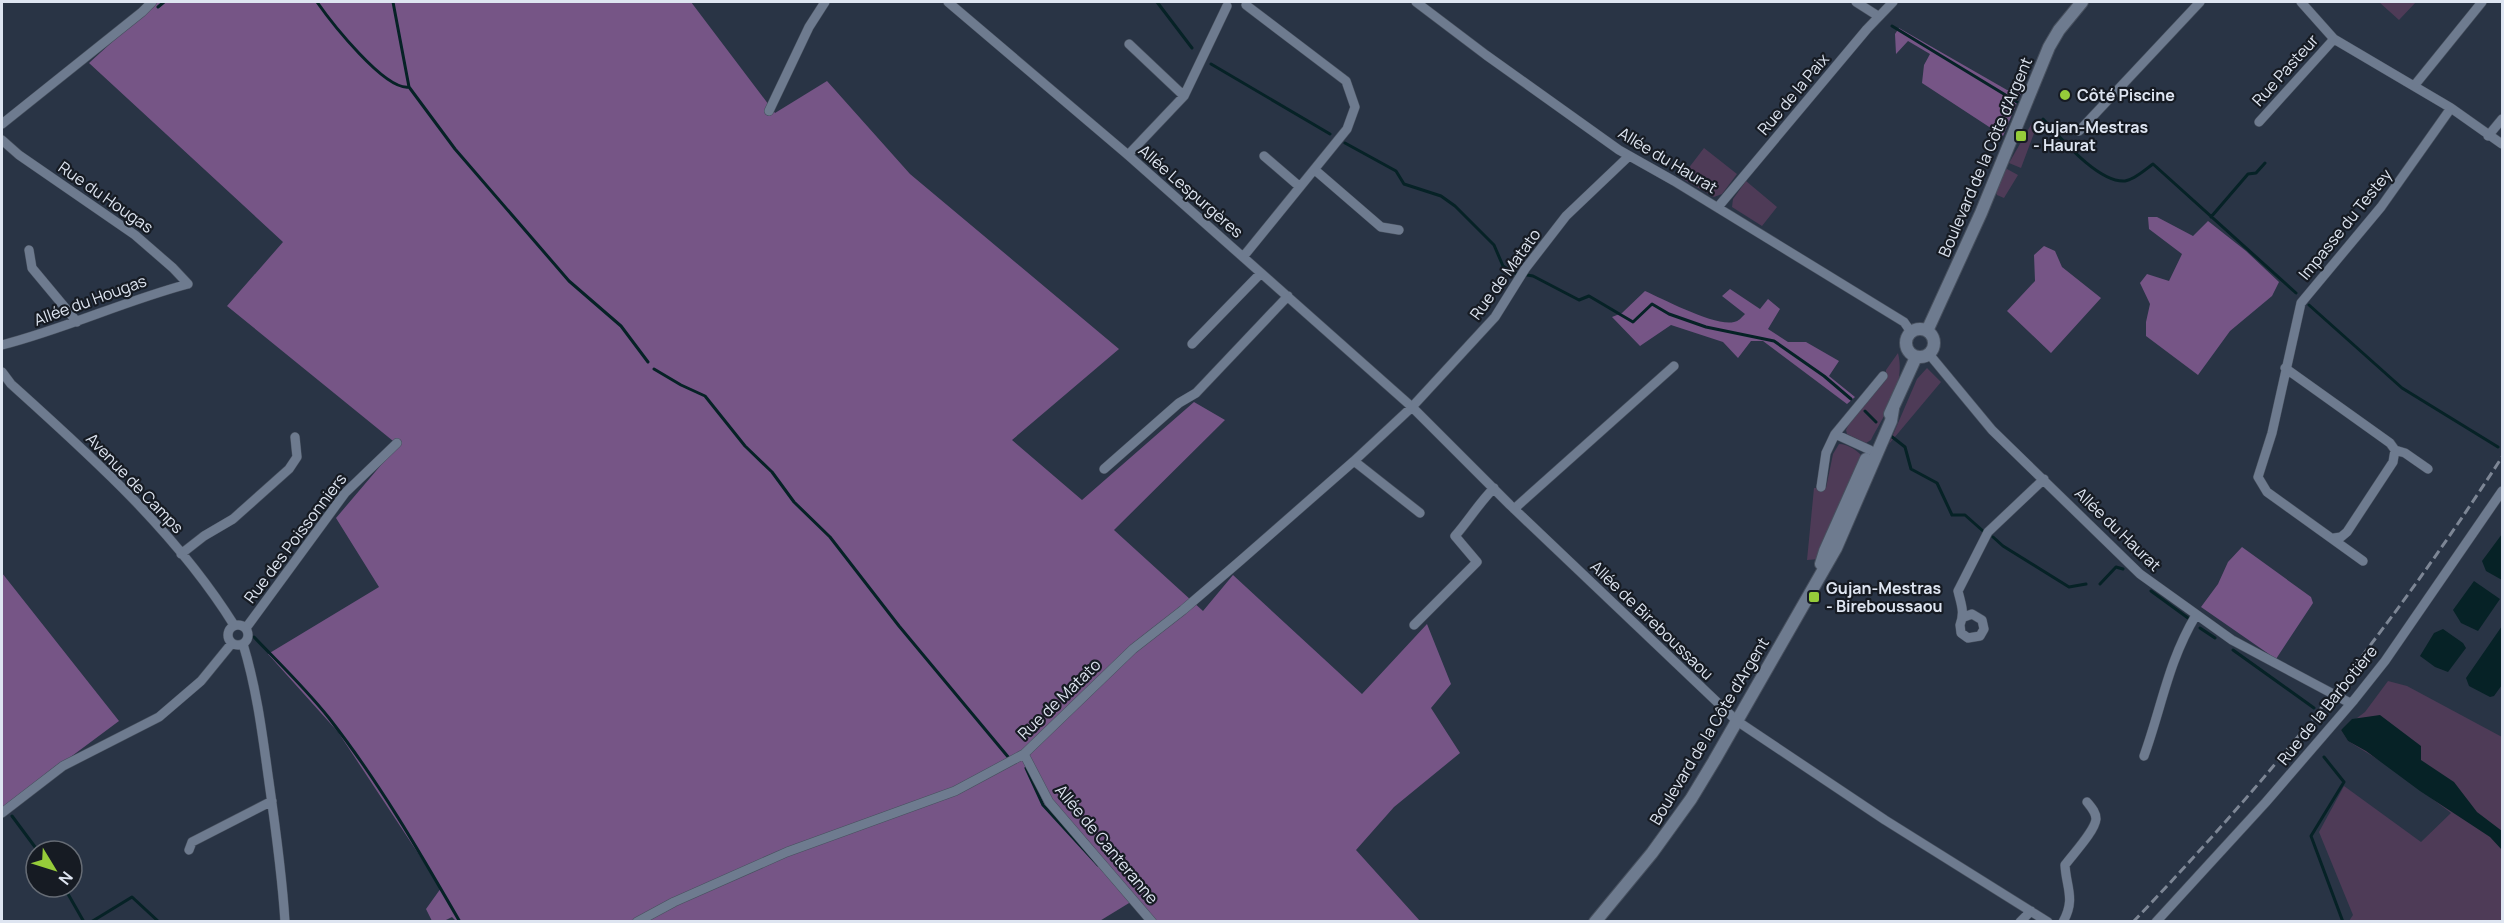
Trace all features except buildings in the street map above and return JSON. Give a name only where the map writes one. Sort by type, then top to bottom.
[{"type":"main road","name":"Boulevard de la Côte d'Argent","points":[[1927,330],[1981,213],[2049,47],[2059,30],[2082,2]]},
{"type":"main road","points":[[1919,329],[1927,330],[1935,342],[1929,354],[1916,357],[1909,352],[1906,344],[1911,332],[1919,329]]},
{"type":"main road","name":"Boulevard de la Côte d'Argent","points":[[1595,921],[1635,875],[1672,826],[1737,721],[1818,577],[1825,551],[1874,452],[1916,357]]},
{"type":"street","points":[[2,124],[152,2]]},
{"type":"street","points":[[769,111],[809,27],[825,2]]},
{"type":"street","name":"Allée Lespurgères","points":[[948,2],[1128,155],[1412,407]]},
{"type":"street","name":"Allée du Haurat","points":[[1416,2],[1486,55],[1629,156],[1718,207],[1904,322],[1911,332]]},
{"type":"street","points":[[1856,2],[1878,16]]},
{"type":"street","name":"Rue de la Paix","points":[[1718,207],[1878,16],[1893,2]]},
{"type":"street","points":[[2079,131],[2200,2]]},
{"type":"street","name":"Rue Pasteur","points":[[2301,2],[2334,39],[2451,108],[2502,144]]},
{"type":"street","points":[[2414,86],[2482,2]]},
{"type":"street","points":[[1128,155],[1184,96],[1225,4],[1239,9],[1247,3],[1346,81],[1355,107],[1347,129],[1243,257]]},
{"type":"street","name":"Rue Pasteur","points":[[2259,122],[2334,39]]},
{"type":"street","points":[[1130,44],[1184,96]]},
{"type":"street","name":"Impasse du Testey","points":[[2363,561],[2267,492],[2258,477],[2272,432],[2301,303],[2380,209],[2451,108]]},
{"type":"street","points":[[2488,136],[2502,119]]},
{"type":"street","name":"Rue du Hougas","points":[[2,140],[19,155],[135,235],[188,284]]},
{"type":"street","points":[[1264,156],[1300,188]]},
{"type":"street","name":"Rue de Matato","points":[[637,921],[787,852],[955,791],[1024,754],[1133,649],[1183,610],[1354,461],[1412,407],[1495,318],[1526,269],[1566,216],[1629,156]]},
{"type":"street","points":[[1315,170],[1382,227],[1399,230]]},
{"type":"street","points":[[29,250],[32,268],[78,322]]},
{"type":"street","points":[[1192,344],[1261,273]]},
{"type":"street","name":"Allée du Hougas","points":[[2,345],[39,336],[147,295],[188,284]]},
{"type":"street","points":[[1104,469],[1179,403],[1196,393],[1288,296]]},
{"type":"street","name":"Allée du Haurat","points":[[1929,354],[1992,430],[2044,478],[2140,574],[2196,615],[2258,655],[2350,703]]},
{"type":"street","points":[[1514,508],[1674,366]]},
{"type":"street","points":[[2286,368],[2390,443],[2395,450],[2406,453],[2428,469]]},
{"type":"street","name":"Avenue de Camps","points":[[2,372],[11,384],[126,491],[217,598],[234,625]]},
{"type":"street","points":[[1821,487],[1826,453],[1835,434],[1883,376]]},
{"type":"street","name":"Allée de Bireboussaou","points":[[1412,407],[1737,721],[1885,820],[2049,921]]},
{"type":"street","points":[[1835,434],[1874,452]]},
{"type":"street","points":[[181,554],[204,536],[233,519],[289,469],[297,457],[295,437]]},
{"type":"street","name":"Rue des Poissonniers","points":[[246,628],[345,493],[397,443]]},
{"type":"street","points":[[2334,538],[2341,537],[2347,532],[2393,462],[2395,450]]},
{"type":"street","points":[[1354,461],[1420,513]]},
{"type":"street","points":[[1964,617],[1958,591],[1988,532],[2044,478]]},
{"type":"street","points":[[1414,625],[1477,562],[1455,536],[1471,518],[1474,508],[1494,488]]},
{"type":"street","name":"Rue de la Barbotière","points":[[2156,921],[2266,802],[2385,661],[2502,491]]},
{"type":"street","points":[[2144,756],[2168,674],[2181,640],[2196,615]]},
{"type":"street","points":[[234,625],[246,628],[248,638],[243,644],[232,643],[228,639],[228,632],[234,625]]},
{"type":"street","points":[[2,813],[63,766],[159,717],[201,681],[232,643]]},
{"type":"street","points":[[243,644],[252,673],[272,801],[282,870],[285,921]]},
{"type":"street","name":"Allée de Canteranne","points":[[1024,754],[1049,802],[1152,921]]},
{"type":"street","points":[[189,850],[192,842],[272,801]]},
{"type":"street","points":[[2063,921],[2070,903],[2070,889],[2065,865],[2093,828],[2096,820],[2094,810],[2087,802]]},
{"type":"street","points":[[2020,921],[2031,911]]},
{"type":"shaded area","points":[[156,2],[691,2],[775,113],[827,81],[910,174],[1119,349],[1012,440],[1082,500],[1194,402],[1225,420],[1114,530],[1203,611],[1233,575],[1362,694],[1427,624],[1451,684],[1431,708],[1460,753],[1394,807],[1356,850],[1420,921],[1153,921],[1134,900],[1098,922],[457,922],[452,917],[444,921],[432,921],[426,909],[441,888],[338,732],[268,654],[379,587],[336,518],[398,445],[227,306],[283,242],[89,63]]},
{"type":"shaded area","points":[[2379,2],[2416,2],[2399,20]]},
{"type":"shaded area","points":[[1899,28],[2007,90],[2021,93],[2003,136],[1922,83],[1924,65],[1930,54],[1908,41],[1896,54],[1895,34]]},
{"type":"shaded area","points":[[2032,123],[2036,128],[2021,168],[2009,163]]},
{"type":"shaded area","points":[[1704,148],[1737,174],[1722,194],[1714,197],[1681,178]]},
{"type":"shaded area","points":[[2007,169],[2018,175],[2004,198],[1997,195],[1995,190],[2003,172]]},
{"type":"shaded area","points":[[1746,181],[1777,207],[1762,226],[1732,207],[1733,199]]},
{"type":"shaded area","points":[[2148,217],[2157,217],[2193,236],[2208,221],[2246,251],[2279,282],[2272,296],[2230,331],[2198,375],[2146,336],[2150,304],[2140,283],[2147,274],[2169,281],[2182,254],[2149,229]]},
{"type":"shaded area","points":[[2044,246],[2055,251],[2062,267],[2101,298],[2051,353],[2007,311],[2035,281],[2034,255]]},
{"type":"shaded area","points":[[1730,289],[1760,309],[1768,299],[1780,309],[1768,329],[1788,342],[1806,342],[1839,361],[1829,376],[1855,397],[1847,404],[1763,341],[1751,341],[1738,358],[1723,342],[1671,325],[1640,346],[1612,317],[1622,313],[1645,291],[1703,316],[1734,322],[1745,314],[1722,296]]},
{"type":"shaded area","points":[[1898,353],[1900,365],[1897,387],[1871,440],[1866,443],[1847,434],[1849,424],[1886,380],[1886,370]]},
{"type":"shaded area","points":[[1927,368],[1941,382],[1889,444],[1917,379]]},
{"type":"shaded area","points":[[1839,444],[1853,448],[1864,459],[1819,559],[1807,560],[1814,488],[1826,488],[1833,454]]},
{"type":"shaded area","points":[[2502,534],[2502,580],[2486,571],[2482,561]]},
{"type":"shaded area","points":[[2242,547],[2311,597],[2313,603],[2276,659],[2201,607],[2218,584],[2228,562]]},
{"type":"shaded area","points":[[2,573],[119,721],[2,808]]},
{"type":"shaded area","points":[[2474,581],[2500,599],[2478,631],[2461,623],[2453,610]]},
{"type":"shaded area","points":[[2502,626],[2502,685],[2494,696],[2490,697],[2469,686],[2466,678]]},
{"type":"shaded area","points":[[2443,629],[2463,643],[2466,648],[2448,672],[2435,667],[2420,656],[2434,633]]},
{"type":"shaded area","points":[[2388,681],[2407,686],[2502,737],[2502,921],[2349,921],[2353,915],[2319,832],[2344,786],[2421,842],[2451,813],[2390,767],[2348,741],[2341,730],[2365,712]]},
{"type":"shaded area","points":[[2380,715],[2421,746],[2421,760],[2454,782],[2477,812],[2502,831],[2502,850],[2490,837],[2348,741],[2341,730],[2352,719]]},
{"type":"waterway","points":[[158,7],[164,2]]},
{"type":"waterway","points":[[317,2],[346,39],[373,67],[386,78],[409,87]]},
{"type":"waterway","points":[[393,2],[409,87],[455,149],[569,281],[621,326],[648,362]]},
{"type":"waterway","points":[[1157,2],[1192,48]]},
{"type":"waterway","points":[[1892,26],[2017,102]]},
{"type":"waterway","points":[[1211,64],[1330,134]]},
{"type":"waterway","points":[[2043,119],[2080,157],[2103,175],[2114,180],[2129,180],[2153,164],[2296,293]]},
{"type":"waterway","points":[[1345,143],[1396,171],[1404,184],[1441,196],[1455,206],[1494,245],[1503,266],[1514,273],[1533,276],[1579,300],[1589,296],[1633,322],[1652,304],[1669,314],[1706,327],[1774,341],[1824,376],[1851,399]]},
{"type":"waterway","points":[[2211,217],[2248,174],[2256,173],[2265,163]]},
{"type":"waterway","points":[[2309,305],[2402,388],[2498,447]]},
{"type":"waterway","points":[[654,369],[705,396],[745,446],[772,472],[794,502],[830,537],[899,626],[1009,758]]},
{"type":"waterway","points":[[1865,411],[1876,422]]},
{"type":"waterway","points":[[1891,436],[1905,447],[1911,469],[1937,483],[1952,515],[1965,515],[1983,531]]},
{"type":"waterway","points":[[1993,537],[2003,546],[2069,587],[2086,584]]},
{"type":"waterway","points":[[2100,584],[2116,567],[2123,569]]},
{"type":"waterway","points":[[2151,591],[2188,618]]},
{"type":"waterway","points":[[2200,628],[2215,638]]},
{"type":"waterway","points":[[254,637],[311,697],[347,742],[398,817],[460,922]]},
{"type":"waterway","name":"Allée du Haurat","points":[[2233,650],[2314,708]]},
{"type":"waterway","points":[[2324,757],[2344,782],[2311,836],[2343,922]]},
{"type":"waterway","points":[[1026,768],[1043,805],[1098,865]]},
{"type":"waterway","points":[[12,816],[29,839]]},
{"type":"waterway","points":[[91,922],[132,897],[159,922]]},
{"type":"waterway","points":[[71,899],[84,922]]},
{"type":"railway","points":[[2133,922],[2234,812],[2329,698],[2418,580],[2502,457]]},
{"type":"place","name":"Côté Piscine","points":[[2065,95]]},
{"type":"place","name":"Gujan-Mestras - Haurat","points":[[2021,136]]},
{"type":"place","name":"Gujan-Mestras - Bireboussaou","points":[[1814,597]]}]
